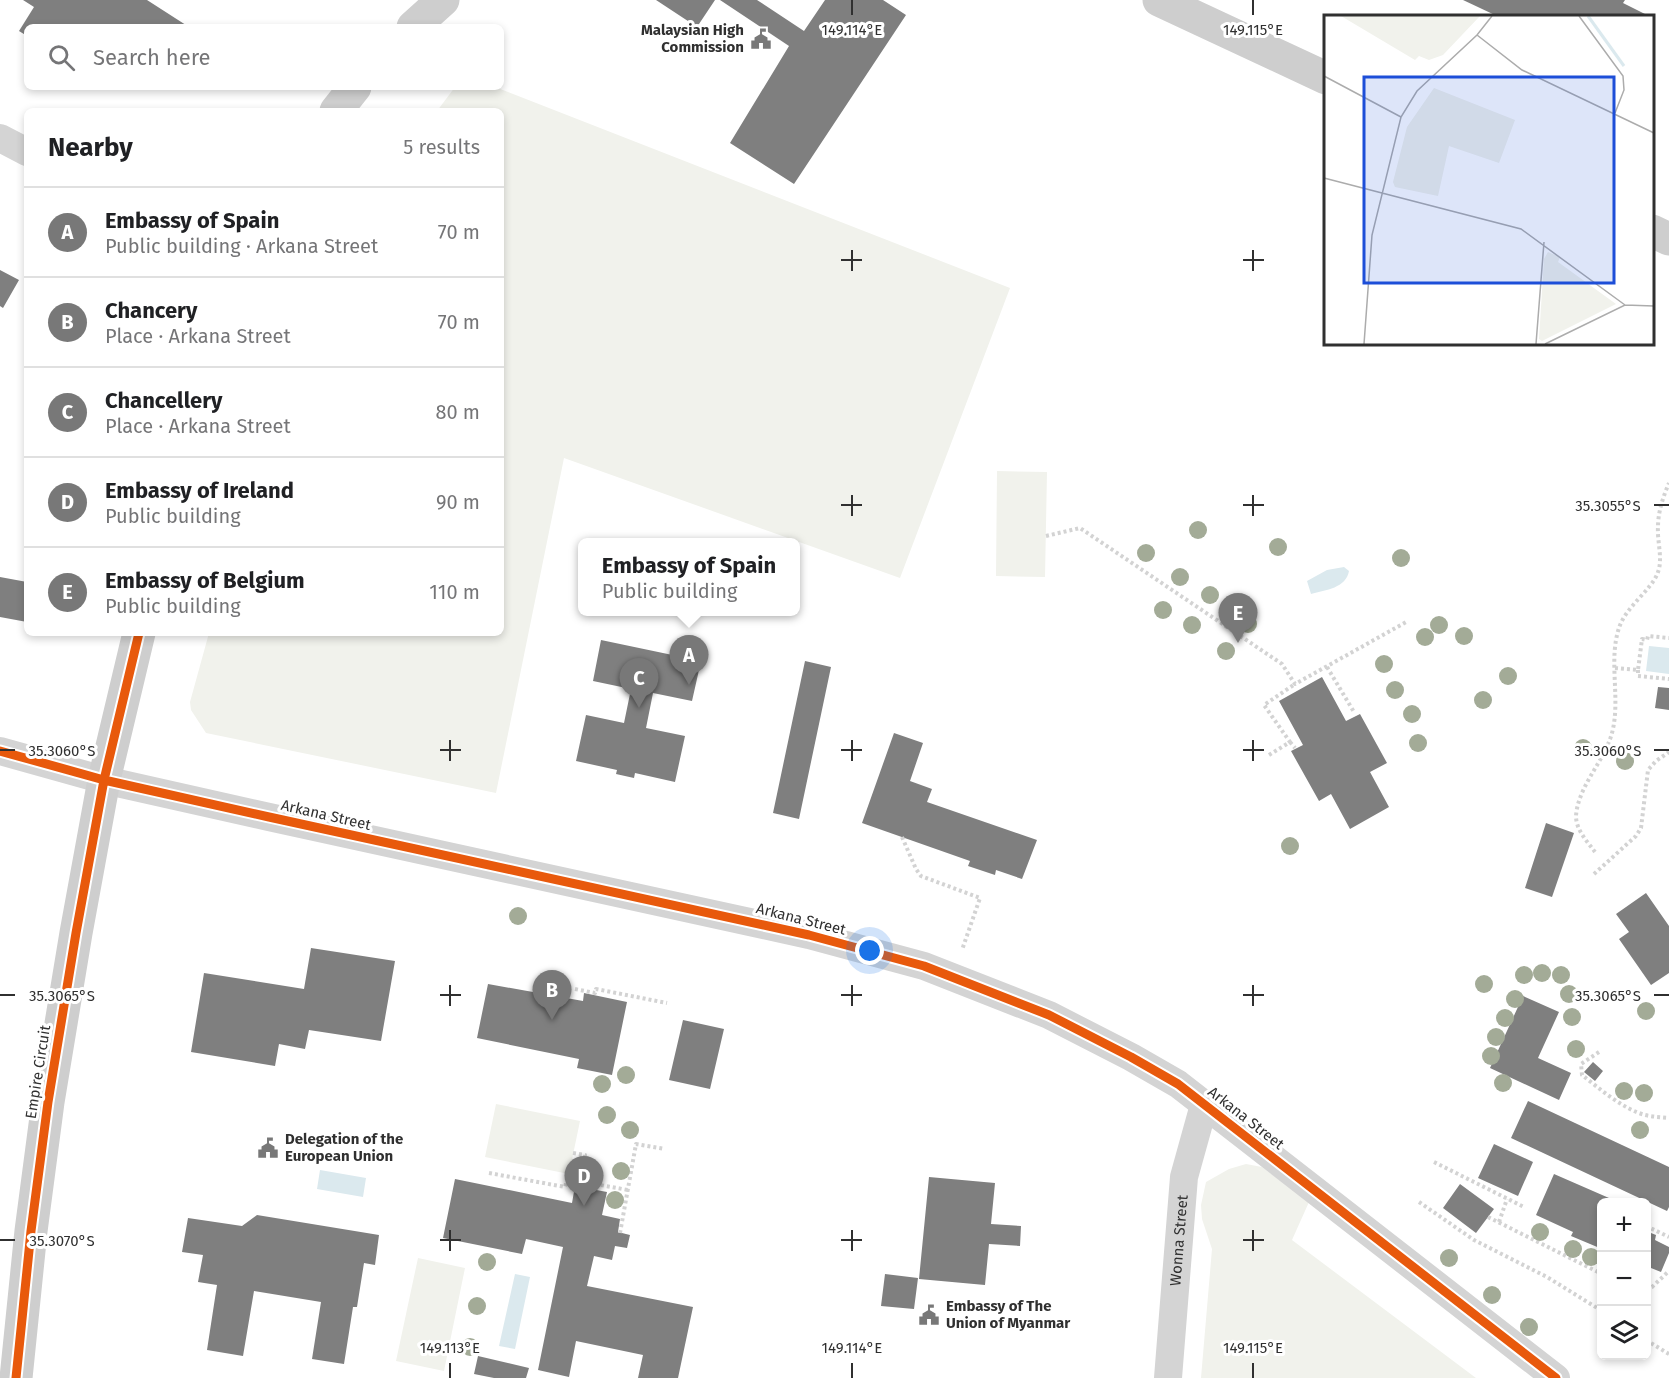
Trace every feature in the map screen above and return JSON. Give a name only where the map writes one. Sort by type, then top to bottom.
[{"type":"street","points":[[416,24],[443,0]]},
{"type":"street","points":[[1158,0],[1324,77]]},
{"type":"street","points":[[338,108],[353,90]]},
{"type":"street","points":[[0,138],[24,150]]},
{"type":"street","points":[[1654,231],[1669,238]]},
{"type":"street","name":"Empire Circuit","points":[[16,1378],[48,1102],[104,780],[138,636]]},
{"type":"street","name":"Arkana Street","points":[[0,752],[104,780],[442,856],[809,934],[924,966],[1049,1015],[1178,1084],[1556,1378]]},
{"type":"street","name":"Wonna Street","points":[[1168,1378],[1184,1177],[1204,1105]]},
{"type":"path","points":[[1595,852],[1580,833],[1576,819],[1582,795],[1604,754],[1613,730],[1615,645],[1619,625],[1659,571],[1658,527],[1663,498],[1669,483]]},
{"type":"path","points":[[1046,536],[1080,528],[1282,664],[1295,684]]},
{"type":"path","points":[[1295,748],[1264,705],[1295,684],[1408,621]]},
{"type":"path","points":[[1669,638],[1648,636],[1647,640],[1642,639],[1638,670],[1638,676],[1669,679]]},
{"type":"path","points":[[1327,668],[1353,712]]},
{"type":"path","points":[[1615,668],[1638,670]]},
{"type":"path","points":[[1269,755],[1290,742]]},
{"type":"path","points":[[1594,874],[1641,828],[1647,775],[1656,760],[1669,752]]},
{"type":"path","points":[[902,837],[921,876],[980,898],[962,950]]},
{"type":"path","points":[[574,989],[596,993],[596,989],[667,1003]]},
{"type":"path","points":[[1599,1052],[1581,1064],[1582,1075],[1637,1112],[1669,1118]]},
{"type":"path","points":[[620,1233],[636,1144],[664,1149]]},
{"type":"path","points":[[573,1153],[585,1155],[580,1182]]},
{"type":"path","points":[[1434,1162],[1524,1207]]},
{"type":"path","points":[[489,1173],[565,1187],[567,1179],[628,1190]]},
{"type":"path","points":[[1499,1222],[1507,1199]]},
{"type":"path","points":[[1419,1202],[1474,1240],[1547,1277],[1597,1308]]},
{"type":"path","points":[[1488,1217],[1597,1271]]},
{"type":"path","points":[[1651,1228],[1669,1238]]},
{"type":"path","points":[[1651,1287],[1669,1271]]},
{"type":"path","points":[[1651,1343],[1669,1354]]},
{"type":"shaded area","points":[[453,90],[503,90],[1010,288],[900,578],[800,542],[800,538],[788,538],[564,458],[496,793],[206,733],[191,710],[190,702],[208,636],[504,636],[504,108],[439,108]]},
{"type":"shaded area","points":[[997,471],[1047,472],[1045,577],[996,576]]},
{"type":"shaded area","points":[[1344,567],[1349,571],[1340,585],[1311,594],[1307,581],[1327,570]]},
{"type":"shaded area","points":[[1649,646],[1669,648],[1669,674],[1646,671]]},
{"type":"shaded area","points":[[496,1104],[580,1121],[569,1174],[485,1157]]},
{"type":"shaded area","points":[[1246,1164],[1262,1167],[1309,1202],[1292,1240],[1476,1378],[1201,1378],[1212,1249],[1202,1219],[1201,1205],[1206,1182],[1229,1169]]},
{"type":"shaded area","points":[[320,1170],[366,1178],[363,1197],[317,1189]]},
{"type":"shaded area","points":[[418,1258],[465,1268],[444,1371],[396,1361]]},
{"type":"shaded area","points":[[515,1274],[530,1277],[515,1349],[499,1346]]},
{"type":"building","points":[[23,0],[147,0],[184,24],[24,24],[24,34],[19,31],[34,7]]},
{"type":"building","points":[[656,0],[715,0],[697,27]]},
{"type":"building","points":[[720,0],[757,0],[804,31],[825,0],[883,0],[906,15],[794,184],[730,143],[789,46]]},
{"type":"building","points":[[1463,0],[1625,0],[1623,3],[1647,15],[1495,15]]},
{"type":"building","points":[[0,270],[19,280],[3,308],[0,306]]},
{"type":"building","points":[[0,577],[24,581],[24,621],[0,617]]},
{"type":"building","points":[[601,640],[701,661],[692,701],[653,693],[646,728],[685,736],[675,782],[635,773],[634,778],[616,774],[617,770],[576,761],[586,715],[624,723],[631,689],[593,681]]},
{"type":"building","points":[[805,661],[831,667],[799,819],[773,813]]},
{"type":"building","points":[[1322,677],[1346,721],[1360,714],[1387,763],[1370,772],[1389,807],[1350,829],[1331,794],[1319,801],[1291,751],[1303,745],[1279,701]]},
{"type":"building","points":[[1658,687],[1669,688],[1669,710],[1655,708]]},
{"type":"building","points":[[894,733],[923,743],[910,781],[932,789],[927,802],[1037,840],[1022,879],[996,870],[995,875],[968,866],[970,861],[862,823]]},
{"type":"building","points":[[1546,823],[1574,833],[1552,897],[1525,888]]},
{"type":"building","points":[[1646,893],[1669,926],[1669,973],[1651,985],[1619,939],[1629,932],[1616,914]]},
{"type":"building","points":[[311,948],[395,961],[381,1041],[309,1030],[305,1049],[279,1044],[275,1066],[191,1052],[204,973],[304,989]]},
{"type":"building","points":[[488,984],[583,1001],[584,993],[627,1002],[612,1075],[577,1068],[579,1059],[477,1038]]},
{"type":"building","points":[[1523,996],[1559,1012],[1538,1058],[1571,1073],[1559,1100],[1490,1068]]},
{"type":"building","points":[[683,1020],[724,1029],[710,1089],[669,1080]]},
{"type":"building","points":[[1593,1062],[1603,1071],[1595,1081],[1584,1072]]},
{"type":"building","points":[[1528,1101],[1669,1167],[1669,1207],[1667,1211],[1651,1204],[1651,1198],[1639,1198],[1511,1138]]},
{"type":"building","points":[[1494,1144],[1533,1162],[1518,1196],[1478,1178]]},
{"type":"building","points":[[1554,1174],[1609,1198],[1597,1198],[1597,1247],[1571,1236],[1573,1232],[1536,1215]]},
{"type":"building","points":[[929,1177],[995,1183],[991,1224],[1021,1226],[1020,1246],[989,1244],[985,1285],[919,1279]]},
{"type":"building","points":[[455,1179],[572,1203],[575,1186],[607,1192],[602,1215],[620,1219],[618,1232],[630,1235],[627,1248],[615,1246],[612,1260],[594,1256],[587,1286],[693,1307],[678,1378],[638,1378],[643,1355],[576,1341],[569,1377],[538,1370],[563,1247],[526,1239],[522,1254],[443,1238]]},
{"type":"building","points":[[1460,1184],[1494,1209],[1476,1233],[1443,1208]]},
{"type":"building","points":[[257,1215],[379,1235],[375,1265],[364,1263],[357,1307],[353,1307],[344,1364],[312,1359],[321,1302],[254,1291],[243,1356],[207,1350],[217,1285],[198,1282],[203,1255],[182,1252],[188,1218],[242,1226]]},
{"type":"building","points":[[1651,1233],[1656,1235],[1655,1240],[1669,1247],[1669,1253],[1661,1272],[1651,1268]]},
{"type":"building","points":[[885,1274],[918,1278],[914,1309],[881,1306]]},
{"type":"building","points":[[478,1356],[529,1368],[526,1378],[494,1378],[474,1374]]},
{"type":"cycle path","points":[[16,1378],[31,1231],[48,1102],[104,780],[138,636]]},
{"type":"cycle path","points":[[0,751],[104,780],[809,935],[924,966],[1049,1015],[1178,1084],[1556,1378]]},
{"type":"place","name":"Malaysian High Commission","points":[[761,39]]},
{"type":"place","name":"Embassy of Belgium","points":[[1238,643]]},
{"type":"place","name":"Embassy of Spain","points":[[689,685]]},
{"type":"place","name":"Chancellery","points":[[639,708]]},
{"type":"place","name":"Chancery","points":[[552,1020]]},
{"type":"place","name":"Delegation of the European Union","points":[[268,1148]]},
{"type":"place","name":"Embassy of Ireland","points":[[584,1206]]},
{"type":"place","name":"Embassy of The Union of Myanmar","points":[[929,1315]]}]
